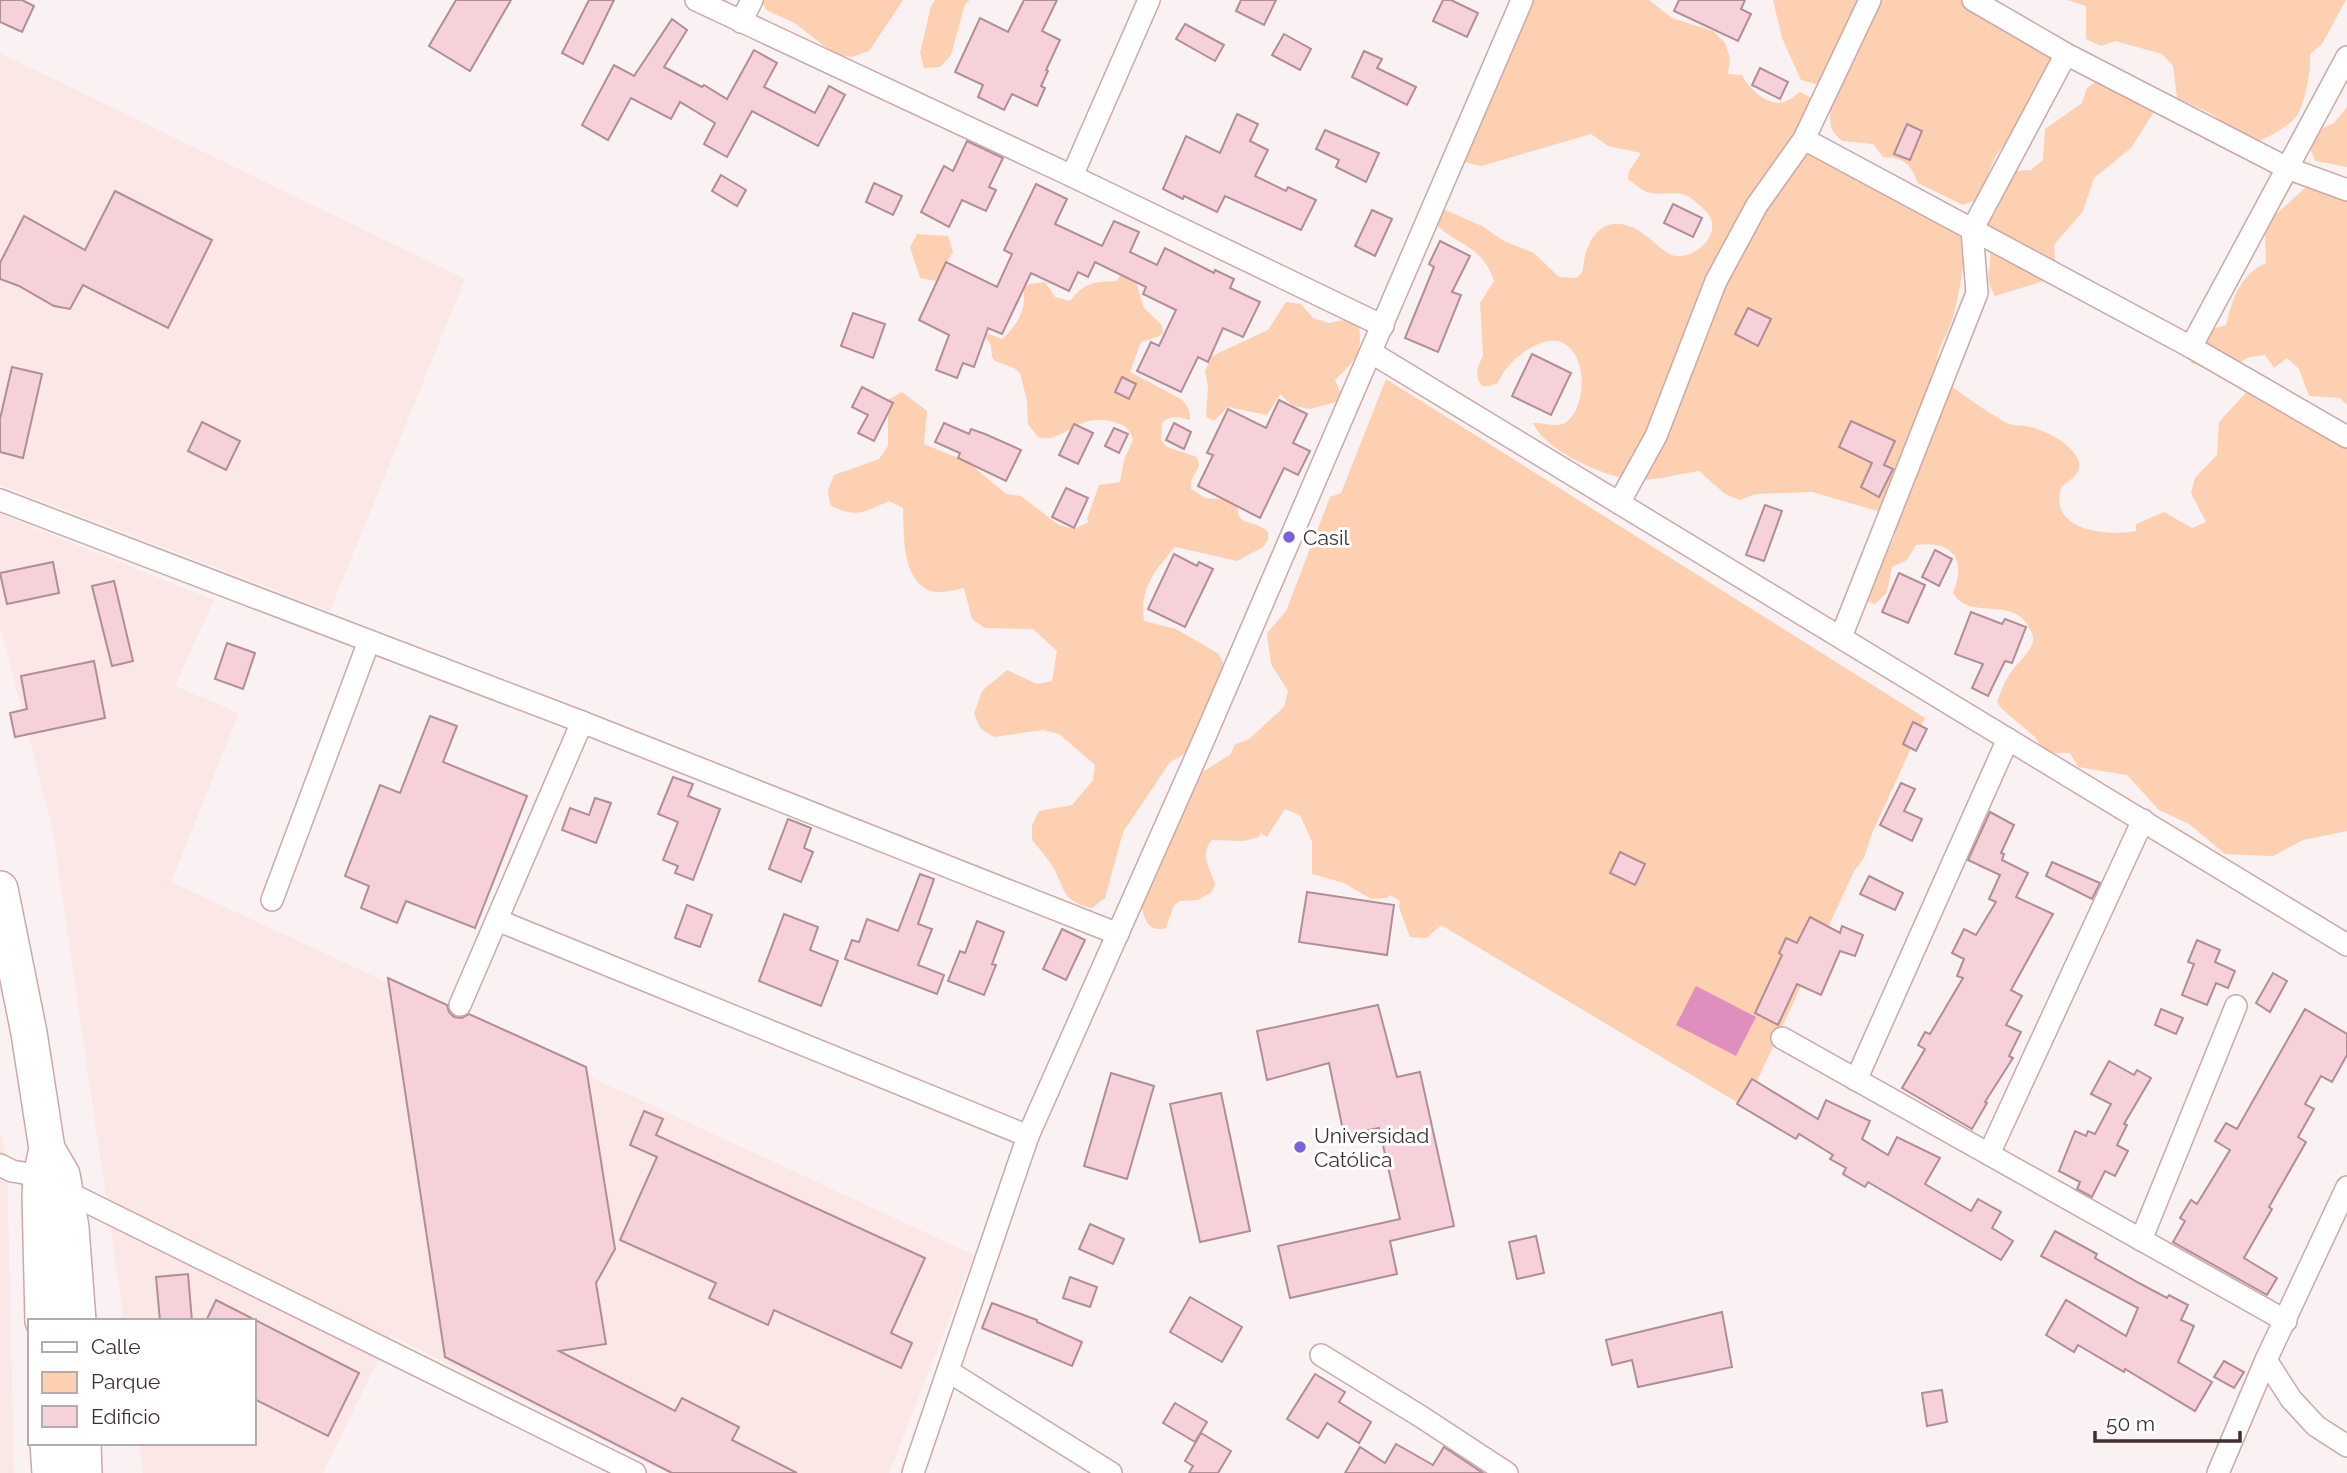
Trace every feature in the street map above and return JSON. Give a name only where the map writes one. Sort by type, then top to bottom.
[{"type":"main road","points":[[0,888],[29,1033],[51,1172],[71,1228],[78,1319]]},
{"type":"main road","points":[[43,1319],[51,1172]]},
{"type":"main road","points":[[48,1445],[50,1473]]},
{"type":"main road","points":[[83,1445],[84,1473]]},
{"type":"street","points":[[696,0],[1072,176],[1382,326]]},
{"type":"street","points":[[741,22],[752,0]]},
{"type":"street","points":[[1072,176],[1149,0]]},
{"type":"street","points":[[913,1473],[1028,1136],[1372,353],[1522,0]]},
{"type":"street","points":[[1619,503],[1656,436],[1716,281],[1757,205],[1804,139],[1870,0]]},
{"type":"street","points":[[1973,0],[2066,54],[2287,168],[2347,190]]},
{"type":"street","points":[[1841,637],[1977,293],[1972,230],[2066,54]]},
{"type":"street","points":[[2192,347],[2347,57]]},
{"type":"street","points":[[1804,139],[2192,347],[2347,437]]},
{"type":"street","points":[[1372,353],[2347,945]]},
{"type":"street","points":[[0,500],[582,722],[1118,934]]},
{"type":"street","points":[[272,900],[369,641]]},
{"type":"street","points":[[460,1005],[582,722]]},
{"type":"street","points":[[1856,1080],[2008,738]]},
{"type":"street","points":[[1989,1154],[2143,820]]},
{"type":"street","points":[[497,920],[1028,1136]]},
{"type":"street","points":[[2141,1240],[2236,1006]]},
{"type":"street","points":[[1782,1038],[2286,1321]]},
{"type":"street","points":[[0,1165],[12,1171],[51,1172],[635,1473]]},
{"type":"street","points":[[2218,1473],[2266,1360],[2347,1187]]},
{"type":"street","points":[[1321,1355],[1507,1473]]},
{"type":"street","points":[[2266,1360],[2291,1399],[2316,1426],[2347,1446]]},
{"type":"street","points":[[948,1371],[1111,1473]]},
{"type":"shaded area","points":[[0,53],[465,279],[330,611],[0,485]]},
{"type":"shaded area","points":[[0,514],[214,600],[175,686],[239,713],[171,882],[974,1255],[889,1473],[668,1473],[390,1335],[323,1473],[143,1473],[139,1445],[256,1445],[256,1319],[124,1319],[52,826],[0,627]]},
{"type":"shaded area","points":[[1696,986],[1756,1017],[1736,1056],[1676,1025]]},
{"type":"shaded area","points":[[0,1132],[7,1157],[14,1473],[0,1473]]},
{"type":"green space","points":[[762,0],[903,0],[869,51],[852,57],[836,55],[796,24],[766,10]]},
{"type":"green space","points":[[935,0],[970,0],[965,4],[951,55],[940,67],[924,68],[920,53],[931,6]]},
{"type":"green space","points":[[1514,0],[1649,0],[1672,18],[1713,31],[1725,43],[1730,58],[1728,74],[1742,75],[1754,91],[1765,99],[1778,103],[1799,92],[1807,96],[1815,105],[1819,136],[1828,149],[1845,160],[1877,166],[1886,171],[1925,200],[1959,235],[1964,250],[1962,271],[1950,326],[1938,353],[1937,364],[1940,372],[1952,387],[1997,417],[2012,425],[2046,432],[2072,451],[2077,457],[2079,468],[2061,488],[2060,505],[2065,516],[2073,523],[2112,533],[2136,531],[2136,524],[2164,512],[2192,528],[2206,522],[2191,493],[2195,478],[2217,455],[2219,422],[2251,387],[2347,427],[2347,831],[2303,840],[2273,856],[2225,854],[2189,824],[2159,810],[2127,775],[2078,767],[2070,753],[2051,753],[2043,749],[2035,737],[1997,702],[2009,676],[2032,645],[2031,631],[2021,617],[2012,612],[1969,606],[1960,601],[1953,593],[1958,570],[1953,554],[1939,546],[1916,545],[1907,560],[1892,567],[1887,592],[1875,604],[1867,601],[1875,571],[1885,558],[1895,535],[1895,526],[1884,513],[1812,492],[1755,494],[1740,500],[1725,494],[1699,471],[1651,479],[1623,478],[1577,461],[1550,443],[1533,423],[1562,424],[1573,415],[1581,392],[1582,378],[1575,354],[1557,341],[1542,343],[1513,361],[1497,383],[1482,386],[1477,370],[1483,355],[1480,303],[1494,281],[1482,258],[1447,234],[1432,219],[1443,209],[1482,226],[1504,241],[1534,253],[1559,277],[1576,278],[1582,273],[1593,237],[1607,226],[1623,224],[1632,227],[1668,253],[1683,256],[1697,250],[1708,240],[1711,219],[1697,203],[1684,195],[1651,193],[1639,187],[1628,179],[1629,171],[1641,153],[1608,146],[1591,134],[1481,166],[1464,162],[1459,131]],"holes":[[[1874,460],[1893,469],[1879,496],[1861,487]]]},
{"type":"green space","points":[[1773,0],[1857,0],[1861,6],[1829,73],[1816,84],[1801,80],[1782,38]]},
{"type":"green space","points":[[1876,0],[1971,0],[2052,47],[2054,63],[2025,143],[2006,143],[1996,155],[1978,199],[1963,205],[1918,183],[1902,160],[1883,157],[1873,144],[1842,141],[1833,131],[1830,117],[1838,84]],"holes":[[[1907,125],[1922,131],[1910,160],[1895,154]]]},
{"type":"green space","points":[[2067,0],[2346,0],[2322,44],[2310,54],[2307,84],[2295,119],[2252,144],[2210,113],[2177,98],[2173,66],[2162,54],[2115,41],[2101,46],[2086,39],[2086,6]]},
{"type":"green space","points":[[2101,78],[2157,107],[2131,148],[2094,178],[2083,211],[2054,245],[2055,260],[2044,281],[1995,296],[1988,278],[1990,250],[1983,225],[1995,214],[2004,184],[2016,171],[2031,170],[2043,160],[2045,129],[2082,103],[2087,88]]},
{"type":"green space","points":[[2347,107],[2347,167],[2315,161],[2309,145],[2317,131],[2334,123]]},
{"type":"green space","points":[[2347,187],[2347,405],[2340,398],[2309,396],[2299,369],[2287,358],[2274,368],[2265,355],[2250,357],[2221,371],[2191,363],[2191,347],[2196,333],[2226,325],[2243,281],[2266,263],[2265,232],[2272,218],[2305,188]]},
{"type":"green space","points":[[917,234],[948,236],[953,252],[936,281],[920,278],[910,247]]},
{"type":"green space","points":[[1121,274],[1134,275],[1144,308],[1162,325],[1163,333],[1141,342],[1130,372],[1181,399],[1189,411],[1190,420],[1172,417],[1162,423],[1161,440],[1167,447],[1197,457],[1199,466],[1191,481],[1191,489],[1205,498],[1221,499],[1225,492],[1238,495],[1238,514],[1244,521],[1268,532],[1268,540],[1263,547],[1237,561],[1175,547],[1150,581],[1144,599],[1144,621],[1176,629],[1219,654],[1225,668],[1217,682],[1227,714],[1221,729],[1208,741],[1170,762],[1123,832],[1105,898],[1092,908],[1075,902],[1066,894],[1053,867],[1032,840],[1032,825],[1039,811],[1072,805],[1093,780],[1095,765],[1059,734],[1043,730],[994,737],[981,729],[974,714],[982,691],[1007,670],[1037,684],[1052,681],[1057,651],[1033,629],[985,628],[972,619],[964,588],[938,592],[921,586],[909,567],[906,555],[903,508],[889,501],[866,511],[847,512],[830,505],[828,490],[834,475],[879,459],[888,446],[888,400],[902,392],[927,411],[924,444],[968,462],[1006,494],[1021,496],[1059,525],[1074,529],[1089,522],[1087,519],[1099,485],[1120,482],[1124,460],[1133,440],[1130,433],[1121,425],[1101,420],[1080,424],[1056,436],[1038,437],[1028,424],[1027,401],[1020,373],[995,361],[991,345],[985,336],[987,333],[1002,339],[1012,329],[1020,317],[1024,303],[1023,289],[1029,284],[1045,282],[1055,297],[1070,301],[1085,287],[1117,281]]},
{"type":"green space","points":[[1286,302],[1301,304],[1313,318],[1329,323],[1344,320],[1359,327],[1360,344],[1356,357],[1335,380],[1344,400],[1310,409],[1293,406],[1280,394],[1267,415],[1228,407],[1214,421],[1206,417],[1208,386],[1205,371],[1212,356],[1268,330]]},
{"type":"green space","points":[[1386,379],[1925,718],[1872,833],[1864,858],[1854,871],[1745,1107],[1441,925],[1427,938],[1410,937],[1399,907],[1400,901],[1390,895],[1387,898],[1371,899],[1344,883],[1312,874],[1312,842],[1300,815],[1285,809],[1267,837],[1260,833],[1259,837],[1244,841],[1212,840],[1206,856],[1215,884],[1212,892],[1198,900],[1180,901],[1174,905],[1166,928],[1155,929],[1146,920],[1141,905],[1196,776],[1231,754],[1234,745],[1249,739],[1284,707],[1288,691],[1271,664],[1267,633],[1286,611],[1330,497],[1341,493]]},
{"type":"building","points":[[0,0],[22,0],[34,6],[22,32],[0,22]]},
{"type":"building","points":[[456,0],[511,0],[470,71],[429,46]]},
{"type":"building","points":[[589,0],[614,0],[583,64],[562,53]]},
{"type":"building","points":[[1024,0],[1057,0],[1042,31],[1060,40],[1046,70],[1048,71],[1041,86],[1045,88],[1037,106],[1012,94],[1004,110],[978,97],[983,85],[955,72],[980,18],[1008,32]]},
{"type":"building","points":[[1241,0],[1276,0],[1264,25],[1236,11]]},
{"type":"building","points":[[1443,0],[1451,0],[1478,13],[1467,37],[1433,21]]},
{"type":"building","points":[[1679,0],[1745,0],[1741,9],[1751,14],[1738,41],[1674,11]]},
{"type":"building","points":[[672,19],[687,30],[664,67],[727,99],[754,50],[777,63],[764,87],[815,113],[829,86],[845,95],[818,146],[752,111],[727,157],[704,144],[715,123],[680,102],[671,119],[631,98],[608,140],[582,125],[614,65],[634,76]]},
{"type":"building","points":[[1185,24],[1224,45],[1215,61],[1176,39]]},
{"type":"building","points":[[1284,34],[1311,49],[1300,70],[1272,55]]},
{"type":"building","points":[[1364,51],[1382,59],[1377,68],[1416,87],[1407,105],[1352,77]]},
{"type":"building","points":[[1760,68],[1788,82],[1780,99],[1752,85]]},
{"type":"building","points":[[1237,114],[1258,124],[1250,141],[1268,150],[1255,176],[1286,191],[1288,187],[1316,200],[1301,230],[1225,196],[1217,212],[1163,189],[1186,136],[1220,153]]},
{"type":"building","points":[[1907,124],[1922,131],[1910,160],[1894,154]]},
{"type":"building","points":[[1325,130],[1379,153],[1366,182],[1336,167],[1339,160],[1316,149]]},
{"type":"building","points":[[967,141],[1003,158],[989,187],[996,190],[986,211],[962,200],[949,227],[921,212],[944,166],[953,171]]},
{"type":"building","points":[[721,175],[746,190],[737,206],[712,191]]},
{"type":"building","points":[[874,183],[902,196],[893,215],[866,202]]},
{"type":"building","points":[[1036,184],[1067,199],[1055,224],[1102,246],[1114,221],[1139,232],[1130,252],[1157,265],[1165,248],[1214,273],[1215,270],[1234,279],[1230,288],[1260,302],[1243,337],[1223,328],[1208,362],[1198,357],[1181,392],[1137,371],[1151,342],[1159,346],[1176,310],[1143,294],[1146,287],[1095,262],[1088,277],[1078,272],[1069,291],[1031,273],[1002,334],[988,328],[974,367],[963,363],[957,378],[936,370],[949,335],[919,320],[946,262],[997,287],[1012,254],[1004,250]]},
{"type":"building","points":[[115,191],[212,240],[168,328],[83,285],[70,309],[54,306],[19,286],[0,279],[0,263],[24,216],[85,250]]},
{"type":"building","points":[[1673,204],[1702,218],[1693,237],[1664,223]]},
{"type":"building","points":[[1372,210],[1392,219],[1375,256],[1355,246]]},
{"type":"building","points":[[1440,241],[1470,256],[1452,292],[1461,295],[1438,352],[1405,338],[1434,267],[1429,264]]},
{"type":"building","points":[[1748,308],[1771,319],[1758,346],[1735,334]]},
{"type":"building","points":[[853,313],[885,324],[873,358],[841,346]]},
{"type":"building","points":[[1532,354],[1571,373],[1551,415],[1512,396]]},
{"type":"building","points":[[12,367],[42,374],[23,458],[0,452],[0,419]]},
{"type":"building","points":[[1122,377],[1136,384],[1129,399],[1115,392]]},
{"type":"building","points":[[862,387],[893,403],[874,441],[858,433],[868,415],[852,407]]},
{"type":"building","points":[[1279,400],[1307,414],[1293,443],[1310,451],[1298,475],[1284,468],[1260,518],[1198,486],[1213,455],[1207,453],[1228,409],[1266,428]]},
{"type":"building","points":[[1851,421],[1895,441],[1884,465],[1893,469],[1879,497],[1861,487],[1872,463],[1839,447]]},
{"type":"building","points":[[202,422],[240,441],[226,470],[188,451]]},
{"type":"building","points":[[944,423],[969,434],[971,429],[1021,450],[1006,481],[958,458],[960,453],[935,442]]},
{"type":"building","points":[[1174,423],[1191,432],[1184,449],[1166,440]]},
{"type":"building","points":[[1074,424],[1093,433],[1078,464],[1059,455]]},
{"type":"building","points":[[1114,428],[1128,434],[1119,453],[1105,446]]},
{"type":"building","points":[[1066,488],[1088,498],[1074,528],[1052,517]]},
{"type":"building","points":[[1765,505],[1782,511],[1764,561],[1746,555]]},
{"type":"building","points":[[1935,550],[1952,559],[1939,586],[1922,577]]},
{"type":"building","points":[[1174,554],[1197,566],[1199,562],[1213,569],[1185,627],[1148,609]]},
{"type":"building","points":[[53,562],[59,593],[7,604],[0,573]]},
{"type":"building","points":[[1899,573],[1925,585],[1908,623],[1882,612]]},
{"type":"building","points":[[114,581],[133,661],[112,666],[92,586]]},
{"type":"building","points":[[1971,612],[2002,624],[2005,619],[2026,627],[2012,663],[2005,661],[1988,696],[1972,688],[1983,664],[1955,654]]},
{"type":"building","points":[[227,643],[255,653],[243,689],[215,679]]},
{"type":"building","points":[[94,661],[105,718],[15,737],[10,713],[27,709],[21,676]]},
{"type":"building","points":[[430,716],[457,726],[443,762],[527,796],[475,928],[406,901],[397,923],[361,908],[369,886],[345,876],[380,785],[400,793]]},
{"type":"building","points":[[1913,722],[1927,729],[1916,751],[1903,744]]},
{"type":"building","points":[[673,777],[693,784],[688,796],[720,809],[693,880],[675,873],[678,866],[663,860],[678,822],[658,814]]},
{"type":"building","points":[[1901,783],[1915,789],[1904,811],[1922,819],[1912,841],[1880,825]]},
{"type":"building","points":[[595,798],[611,803],[596,843],[562,830],[570,808],[589,815]]},
{"type":"building","points":[[1990,812],[2014,825],[2001,853],[2004,854],[2002,860],[2028,873],[2016,897],[2053,914],[2011,990],[2022,996],[2006,1025],[2021,1032],[2009,1056],[2013,1058],[1985,1102],[1987,1103],[1972,1129],[1902,1088],[1925,1049],[1918,1045],[1925,1032],[1930,1034],[1963,978],[1957,976],[1964,959],[1952,953],[1964,929],[1976,935],[1996,902],[1989,899],[2000,875],[1968,860]]},
{"type":"building","points":[[788,819],[811,828],[804,848],[813,852],[801,882],[769,869]]},
{"type":"building","points":[[1620,852],[1645,864],[1635,885],[1610,873]]},
{"type":"building","points":[[2052,862],[2100,883],[2092,899],[2046,876]]},
{"type":"building","points":[[920,874],[934,879],[918,924],[932,929],[918,965],[944,975],[937,994],[845,959],[852,940],[859,942],[867,919],[898,931]]},
{"type":"building","points":[[1869,876],[1903,893],[1895,910],[1860,894]]},
{"type":"building","points":[[1307,892],[1394,905],[1387,955],[1299,942]]},
{"type":"building","points":[[687,905],[712,915],[700,947],[675,938]]},
{"type":"building","points":[[784,914],[818,927],[810,950],[838,961],[821,1006],[759,981]]},
{"type":"building","points":[[1810,917],[1840,933],[1842,926],[1863,935],[1855,956],[1840,951],[1821,995],[1797,984],[1778,1025],[1755,1013],[1782,955],[1779,953],[1786,938],[1797,943]]},
{"type":"building","points":[[977,921],[1004,932],[992,964],[996,965],[984,995],[948,981],[960,951],[965,953]]},
{"type":"building","points":[[1062,929],[1085,940],[1066,980],[1043,969]]},
{"type":"building","points":[[2197,940],[2220,950],[2215,962],[2235,971],[2228,988],[2216,983],[2207,1005],[2182,995],[2194,964],[2188,962]]},
{"type":"building","points":[[2273,973],[2287,981],[2270,1012],[2256,1003]]},
{"type":"building","points":[[388,978],[447,1005],[454,1017],[462,1018],[469,1014],[586,1067],[615,1249],[596,1283],[606,1344],[559,1351],[675,1411],[682,1398],[739,1427],[732,1440],[797,1473],[672,1473],[445,1357]]},
{"type":"building","points":[[1378,1005],[1397,1077],[1420,1072],[1454,1226],[1390,1241],[1397,1274],[1290,1298],[1278,1246],[1400,1219],[1379,1128],[1344,1135],[1329,1063],[1267,1080],[1257,1031]]},
{"type":"building","points":[[2161,1009],[2183,1018],[2176,1034],[2155,1025]]},
{"type":"building","points":[[2305,1009],[2347,1034],[2347,1055],[2332,1082],[2321,1076],[2305,1104],[2314,1109],[2298,1137],[2306,1142],[2244,1258],[2277,1278],[2267,1295],[2173,1242],[2185,1221],[2180,1218],[2191,1200],[2197,1204],[2230,1150],[2215,1141],[2226,1123],[2237,1129]]},
{"type":"building","points":[[2109,1061],[2134,1075],[2137,1070],[2151,1078],[2124,1124],[2127,1125],[2117,1145],[2128,1151],[2115,1176],[2105,1171],[2092,1197],[2077,1189],[2080,1182],[2059,1171],[2075,1131],[2086,1136],[2088,1131],[2095,1134],[2111,1104],[2091,1094]]},
{"type":"building","points":[[1111,1073],[1154,1086],[1127,1179],[1084,1166]]},
{"type":"building","points":[[1752,1079],[1818,1119],[1826,1100],[1870,1121],[1862,1139],[1888,1155],[1897,1137],[1940,1158],[1925,1184],[1971,1211],[1978,1199],[2001,1212],[1992,1228],[2013,1241],[2001,1260],[1868,1182],[1865,1187],[1843,1174],[1846,1168],[1830,1159],[1833,1155],[1799,1134],[1796,1139],[1737,1104]]},
{"type":"building","points":[[1221,1093],[1250,1231],[1200,1242],[1170,1104]]},
{"type":"building","points":[[644,1111],[663,1119],[656,1135],[925,1258],[891,1333],[912,1343],[901,1368],[774,1310],[768,1325],[709,1298],[716,1283],[620,1240],[657,1157],[630,1145]]},
{"type":"building","points":[[1090,1224],[1124,1239],[1113,1264],[1079,1249]]},
{"type":"building","points":[[2055,1231],[2097,1254],[2095,1258],[2139,1283],[2167,1298],[2169,1295],[2188,1305],[2181,1320],[2194,1326],[2178,1362],[2212,1382],[2195,1411],[2125,1369],[2124,1372],[2078,1345],[2074,1352],[2046,1335],[2066,1300],[2126,1336],[2138,1308],[2041,1256]]},
{"type":"building","points":[[1536,1236],[1544,1273],[1517,1279],[1509,1242]]},
{"type":"building","points":[[188,1274],[192,1319],[160,1319],[156,1277]]},
{"type":"building","points":[[1070,1277],[1097,1287],[1090,1307],[1063,1298]]},
{"type":"building","points":[[1190,1297],[1242,1327],[1222,1362],[1170,1332]]},
{"type":"building","points":[[216,1300],[253,1319],[207,1319]]},
{"type":"building","points":[[992,1303],[1037,1320],[1082,1342],[1072,1366],[982,1328]]},
{"type":"building","points":[[1722,1312],[1732,1367],[1638,1387],[1632,1360],[1612,1365],[1606,1340]]},
{"type":"building","points":[[256,1320],[359,1373],[328,1436],[256,1400]]},
{"type":"building","points":[[2224,1361],[2244,1372],[2234,1388],[2214,1377]]},
{"type":"building","points":[[1315,1374],[1345,1392],[1339,1402],[1371,1422],[1359,1443],[1327,1423],[1318,1438],[1287,1419]]},
{"type":"building","points":[[1942,1390],[1947,1422],[1927,1426],[1922,1393]]},
{"type":"building","points":[[1175,1403],[1207,1422],[1195,1442],[1163,1423]]},
{"type":"building","points":[[1201,1433],[1231,1451],[1218,1473],[1189,1473],[1193,1466],[1185,1461]]},
{"type":"building","points":[[1396,1444],[1433,1465],[1444,1447],[1483,1473],[1345,1473],[1360,1447],[1385,1463]]},
{"type":"place","name":"Casil","points":[[1289,537]]},
{"type":"place","name":"Universidad Católica","points":[[1300,1147]]}]
